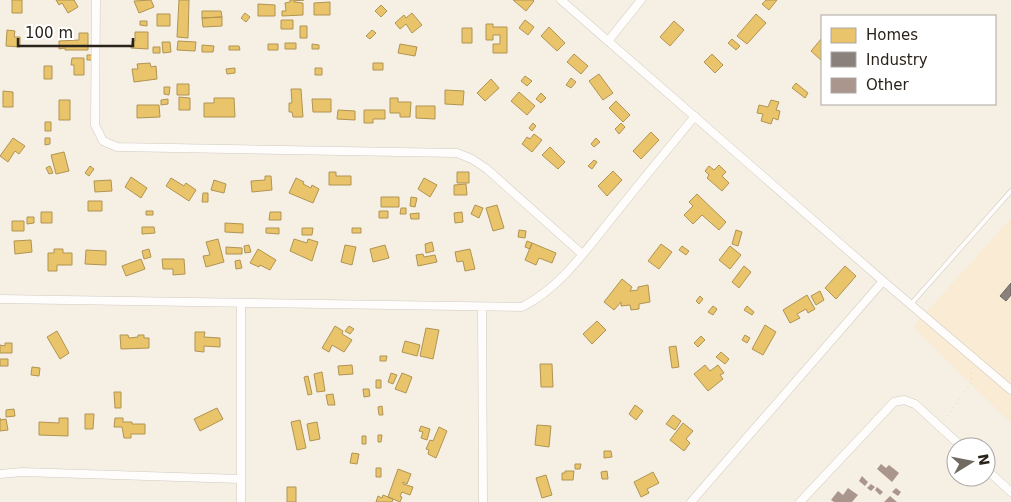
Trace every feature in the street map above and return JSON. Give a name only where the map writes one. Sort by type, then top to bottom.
[{"type":"street","points":[[96,0],[95,125],[103,140],[117,147],[457,153],[472,159],[487,169],[582,254]]},
{"type":"street","points":[[609,40],[642,0]]},
{"type":"street","points":[[565,1],[883,281],[1011,390]]},
{"type":"street","points":[[0,299],[522,307],[538,299],[549,290],[582,254],[695,116]]},
{"type":"street","points":[[691,502],[883,281]]},
{"type":"street","points":[[241,303],[241,502]]},
{"type":"street","points":[[482,307],[483,502]]},
{"type":"street","points":[[800,502],[894,402],[904,400],[915,404],[951,437]]},
{"type":"street","points":[[0,474],[22,472],[240,479]]},
{"type":"street","points":[[996,478],[1011,492]]},
{"type":"lane","points":[[911,304],[1011,191]]},
{"type":"path","points":[[939,426],[972,382],[968,352]]},
{"type":"shaded area","points":[[1011,218],[1011,423],[913,327]]},
{"type":"building: Homes","points":[[12,0],[22,0],[22,13],[12,13]]},
{"type":"building: Homes","points":[[56,0],[74,0],[78,7],[68,13],[62,3],[59,5]]},
{"type":"building: Homes","points":[[151,0],[154,7],[139,13],[134,1]]},
{"type":"building: Homes","points":[[179,0],[189,0],[188,38],[177,37]]},
{"type":"building: Homes","points":[[290,0],[304,0],[294,1],[303,3],[303,15],[282,16],[282,11],[286,11],[285,3],[290,2]]},
{"type":"building: Homes","points":[[513,0],[533,0],[534,1],[526,11]]},
{"type":"building: Homes","points":[[766,0],[777,0],[769,10],[762,4]]},
{"type":"building: Homes","points":[[330,2],[330,15],[314,15],[314,3]]},
{"type":"building: Homes","points":[[258,4],[275,5],[275,16],[258,16]]},
{"type":"building: Homes","points":[[381,5],[387,11],[381,17],[375,11]]},
{"type":"building: Homes","points":[[202,11],[221,11],[222,17],[202,18]]},
{"type":"building: Homes","points":[[245,13],[250,17],[246,22],[241,18]]},
{"type":"building: Homes","points":[[412,13],[422,25],[412,33],[406,24],[400,29],[395,23],[404,15],[406,18]]},
{"type":"building: Homes","points":[[157,14],[170,14],[170,26],[157,26]]},
{"type":"building: Homes","points":[[756,14],[766,23],[747,44],[737,36]]},
{"type":"building: Homes","points":[[222,17],[222,26],[203,27],[202,18]]},
{"type":"building: Homes","points":[[281,20],[293,20],[293,29],[281,29]]},
{"type":"building: Homes","points":[[525,20],[534,27],[528,35],[519,28]]},
{"type":"building: Homes","points":[[140,21],[147,21],[147,26],[140,25]]},
{"type":"building: Homes","points":[[674,21],[684,30],[670,46],[660,37]]},
{"type":"building: Homes","points":[[486,24],[493,24],[493,27],[507,27],[507,53],[493,53],[493,44],[500,44],[500,35],[493,35],[493,40],[486,40]]},
{"type":"building: Homes","points":[[300,26],[307,26],[307,38],[300,38]]},
{"type":"building: Homes","points":[[549,27],[565,43],[557,51],[541,36]]},
{"type":"building: Homes","points":[[462,28],[472,28],[472,43],[462,43]]},
{"type":"building: Homes","points":[[7,30],[15,31],[14,37],[20,37],[20,47],[6,46]]},
{"type":"building: Homes","points":[[372,30],[376,33],[370,39],[366,36]]},
{"type":"building: Homes","points":[[135,32],[148,32],[148,49],[131,48],[132,41],[135,41]]},
{"type":"building: Homes","points":[[79,33],[88,33],[88,50],[59,49],[59,41],[79,40]]},
{"type":"building: Homes","points":[[732,39],[740,46],[736,50],[728,43]]},
{"type":"building: Homes","points":[[821,39],[821,60],[811,51]]},
{"type":"building: Homes","points":[[178,41],[196,42],[195,51],[177,50]]},
{"type":"building: Homes","points":[[162,42],[170,42],[171,52],[163,53]]},
{"type":"building: Homes","points":[[285,43],[296,43],[296,49],[285,49]]},
{"type":"building: Homes","points":[[268,44],[278,44],[278,50],[268,50]]},
{"type":"building: Homes","points":[[312,44],[319,45],[319,49],[312,49]]},
{"type":"building: Homes","points":[[400,44],[417,47],[415,56],[398,53]]},
{"type":"building: Homes","points":[[202,45],[214,46],[213,52],[202,52]]},
{"type":"building: Homes","points":[[229,46],[239,46],[240,50],[229,50]]},
{"type":"building: Homes","points":[[153,47],[160,47],[160,53],[153,53]]},
{"type":"building: Homes","points":[[574,54],[588,66],[581,74],[567,62]]},
{"type":"building: Homes","points":[[712,54],[723,65],[715,73],[704,62]]},
{"type":"building: Homes","points":[[87,55],[94,55],[94,60],[87,60]]},
{"type":"building: Homes","points":[[72,58],[84,58],[84,75],[74,75],[74,65],[71,65]]},
{"type":"building: Homes","points":[[150,63],[151,67],[156,66],[157,79],[134,82],[132,69],[138,69],[137,64]]},
{"type":"building: Homes","points":[[373,63],[383,63],[383,70],[373,70]]},
{"type":"building: Homes","points":[[44,66],[52,66],[52,79],[44,79]]},
{"type":"building: Homes","points":[[235,68],[235,73],[227,74],[226,69]]},
{"type":"building: Homes","points":[[315,68],[322,68],[322,75],[315,75]]},
{"type":"building: Homes","points":[[599,74],[613,93],[603,100],[589,81]]},
{"type":"building: Homes","points":[[525,76],[532,81],[527,86],[521,81]]},
{"type":"building: Homes","points":[[571,78],[576,82],[571,88],[566,85]]},
{"type":"building: Homes","points":[[491,79],[499,88],[485,101],[477,93]]},
{"type":"building: Homes","points":[[796,83],[808,93],[805,98],[792,88]]},
{"type":"building: Homes","points":[[177,84],[189,84],[189,95],[177,95]]},
{"type":"building: Homes","points":[[164,87],[170,87],[169,95],[164,94]]},
{"type":"building: Homes","points":[[291,89],[301,89],[303,117],[293,117],[292,112],[289,112],[289,103],[292,103]]},
{"type":"building: Homes","points":[[445,90],[464,91],[463,105],[445,104]]},
{"type":"building: Homes","points":[[3,91],[13,92],[13,107],[3,107]]},
{"type":"building: Homes","points":[[519,92],[535,106],[527,115],[511,101]]},
{"type":"building: Homes","points":[[541,93],[546,98],[541,103],[536,99]]},
{"type":"building: Homes","points":[[179,97],[190,98],[190,110],[179,110]]},
{"type":"building: Homes","points":[[214,98],[234,98],[235,117],[204,117],[204,103],[214,103]]},
{"type":"building: Homes","points":[[390,98],[398,98],[398,102],[411,102],[410,117],[400,117],[400,113],[390,113]]},
{"type":"building: Homes","points":[[168,99],[168,104],[161,105],[161,100]]},
{"type":"building: Homes","points":[[312,99],[331,99],[331,112],[313,112]]},
{"type":"building: Homes","points":[[59,100],[70,100],[70,120],[59,120]]},
{"type":"building: Homes","points":[[771,100],[779,102],[776,110],[780,111],[778,120],[773,118],[771,124],[761,121],[763,114],[757,113],[759,105],[768,107]]},
{"type":"building: Homes","points":[[616,101],[630,115],[623,122],[609,108]]},
{"type":"building: Homes","points":[[137,105],[159,105],[160,117],[137,118]]},
{"type":"building: Homes","points":[[416,106],[435,106],[435,119],[416,118]]},
{"type":"building: Homes","points":[[338,110],[355,111],[355,120],[337,119]]},
{"type":"building: Homes","points":[[364,110],[385,110],[385,119],[373,119],[373,123],[364,123]]},
{"type":"building: Homes","points":[[45,122],[51,122],[51,131],[45,131]]},
{"type":"building: Homes","points":[[533,123],[536,126],[532,131],[529,128]]},
{"type":"building: Homes","points":[[621,123],[625,127],[619,134],[615,129]]},
{"type":"building: Homes","points":[[651,132],[659,140],[641,159],[633,151]]},
{"type":"building: Homes","points":[[534,134],[542,140],[532,152],[522,144],[527,137],[530,139]]},
{"type":"building: Homes","points":[[13,138],[25,146],[19,154],[15,151],[8,162],[0,156]]},
{"type":"building: Homes","points":[[45,138],[50,138],[50,144],[45,145]]},
{"type":"building: Homes","points":[[596,138],[600,142],[594,147],[591,144]]},
{"type":"building: Homes","points":[[550,147],[565,162],[558,169],[542,155]]},
{"type":"building: Homes","points":[[64,152],[69,171],[56,174],[51,155]]},
{"type":"building: Homes","points":[[594,160],[597,162],[592,169],[588,166]]},
{"type":"building: Homes","points":[[719,165],[726,172],[722,176],[729,183],[722,191],[707,178],[709,175],[705,171],[709,166],[714,170]]},
{"type":"building: Homes","points":[[50,166],[53,173],[49,174],[46,168]]},
{"type":"building: Homes","points":[[90,166],[94,169],[89,176],[85,173]]},
{"type":"building: Homes","points":[[613,171],[622,180],[607,196],[598,186]]},
{"type":"building: Homes","points":[[329,172],[336,172],[336,176],[351,176],[351,185],[329,185]]},
{"type":"building: Homes","points":[[457,172],[469,172],[469,183],[457,183]]},
{"type":"building: Homes","points":[[265,176],[271,176],[272,190],[252,192],[251,181],[265,180]]},
{"type":"building: Homes","points":[[131,177],[147,188],[141,198],[125,187]]},
{"type":"building: Homes","points":[[171,178],[184,186],[186,183],[196,190],[189,201],[166,186]]},
{"type":"building: Homes","points":[[296,178],[311,188],[312,185],[319,189],[313,203],[289,193]]},
{"type":"building: Homes","points":[[424,178],[437,185],[430,197],[418,189]]},
{"type":"building: Homes","points":[[111,180],[112,191],[95,192],[94,181]]},
{"type":"building: Homes","points":[[214,180],[226,184],[224,193],[211,190]]},
{"type":"building: Homes","points":[[466,184],[467,195],[454,195],[454,185]]},
{"type":"building: Homes","points":[[203,193],[208,193],[208,202],[202,202]]},
{"type":"building: Homes","points":[[697,194],[726,222],[719,230],[702,215],[693,224],[684,215],[693,206],[689,202]]},
{"type":"building: Homes","points":[[381,197],[399,197],[399,207],[381,207]]},
{"type":"building: Homes","points":[[411,197],[417,198],[415,207],[410,206]]},
{"type":"building: Homes","points":[[88,201],[102,201],[102,211],[88,211]]},
{"type":"building: Homes","points":[[475,205],[483,208],[479,218],[471,214]]},
{"type":"building: Homes","points":[[497,205],[504,228],[493,231],[486,208]]},
{"type":"building: Homes","points":[[401,208],[406,208],[406,214],[400,214]]},
{"type":"building: Homes","points":[[146,211],[153,211],[153,215],[146,215]]},
{"type":"building: Homes","points":[[379,211],[388,211],[388,218],[379,218]]},
{"type":"building: Homes","points":[[41,212],[52,212],[52,223],[41,223]]},
{"type":"building: Homes","points":[[270,212],[281,212],[281,220],[269,220]]},
{"type":"building: Homes","points":[[462,212],[463,222],[455,223],[454,213]]},
{"type":"building: Homes","points":[[419,213],[419,219],[411,219],[410,214]]},
{"type":"building: Homes","points":[[27,217],[34,217],[34,223],[27,224]]},
{"type":"building: Homes","points":[[12,221],[24,221],[24,231],[12,231]]},
{"type":"building: Homes","points":[[225,223],[243,224],[243,233],[225,232]]},
{"type":"building: Homes","points":[[142,227],[154,227],[155,233],[142,234]]},
{"type":"building: Homes","points":[[266,228],[279,228],[279,234],[266,233]]},
{"type":"building: Homes","points":[[302,228],[313,228],[312,235],[302,235]]},
{"type":"building: Homes","points":[[352,228],[361,228],[361,233],[352,233]]},
{"type":"building: Homes","points":[[519,230],[526,231],[525,238],[518,237]]},
{"type":"building: Homes","points":[[736,230],[742,232],[738,246],[732,244]]},
{"type":"building: Homes","points":[[218,239],[224,262],[206,267],[203,256],[210,255],[206,242]]},
{"type":"building: Homes","points":[[294,239],[307,243],[308,239],[318,242],[312,261],[290,251]]},
{"type":"building: Homes","points":[[31,240],[32,252],[15,254],[14,241]]},
{"type":"building: Homes","points":[[527,241],[532,243],[530,249],[525,247]]},
{"type":"building: Homes","points":[[432,242],[434,251],[426,253],[425,244]]},
{"type":"building: Homes","points":[[532,243],[556,253],[552,263],[539,258],[536,265],[525,260]]},
{"type":"building: Homes","points":[[661,244],[672,252],[659,269],[648,261]]},
{"type":"building: Homes","points":[[249,245],[251,252],[245,253],[244,246]]},
{"type":"building: Homes","points":[[345,245],[356,247],[352,265],[341,262]]},
{"type":"building: Homes","points":[[385,245],[389,258],[373,262],[370,249]]},
{"type":"building: Homes","points":[[682,246],[689,251],[686,255],[679,250]]},
{"type":"building: Homes","points":[[730,246],[741,255],[730,269],[719,260]]},
{"type":"building: Homes","points":[[226,247],[242,248],[242,254],[226,254]]},
{"type":"building: Homes","points":[[54,249],[63,249],[63,253],[72,253],[72,265],[57,265],[57,271],[48,271],[48,253],[54,253]]},
{"type":"building: Homes","points":[[149,249],[151,257],[144,259],[142,251]]},
{"type":"building: Homes","points":[[258,249],[276,260],[270,270],[250,263]]},
{"type":"building: Homes","points":[[470,249],[475,269],[465,271],[463,261],[457,262],[455,252]]},
{"type":"building: Homes","points":[[86,250],[106,251],[106,265],[85,264]]},
{"type":"building: Homes","points":[[423,254],[424,257],[435,255],[437,262],[418,266],[416,255]]},
{"type":"building: Homes","points":[[141,259],[145,269],[126,276],[122,266]]},
{"type":"building: Homes","points":[[162,259],[184,259],[185,274],[173,275],[173,269],[163,269]]},
{"type":"building: Homes","points":[[240,260],[242,268],[236,269],[235,261]]},
{"type":"building: Homes","points":[[744,266],[751,272],[739,288],[732,282]]},
{"type":"building: Homes","points":[[845,266],[856,276],[836,299],[825,288]]},
{"type":"building: Homes","points":[[622,279],[632,287],[630,291],[638,290],[638,287],[648,285],[650,302],[639,304],[639,309],[631,310],[630,305],[621,306],[621,302],[614,310],[604,302]]},
{"type":"building: Homes","points":[[820,291],[824,300],[816,305],[811,296]]},
{"type":"building: Homes","points":[[807,295],[815,309],[808,313],[806,309],[797,314],[800,318],[790,323],[783,310]]},
{"type":"building: Homes","points":[[700,296],[703,299],[699,304],[696,301]]},
{"type":"building: Homes","points":[[713,306],[717,309],[713,315],[708,312]]},
{"type":"building: Homes","points":[[747,306],[754,312],[752,315],[744,310]]},
{"type":"building: Homes","points":[[597,321],[606,330],[592,344],[583,334]]},
{"type":"building: Homes","points":[[765,325],[776,332],[763,355],[752,349]]},
{"type":"building: Homes","points":[[335,326],[343,331],[342,334],[352,340],[344,352],[332,345],[329,352],[322,348]]},
{"type":"building: Homes","points":[[349,326],[354,329],[350,334],[345,331]]},
{"type":"building: Homes","points":[[426,328],[439,330],[433,359],[420,356]]},
{"type":"building: Homes","points":[[57,331],[69,353],[60,359],[47,337]]},
{"type":"building: Homes","points":[[195,332],[205,332],[204,337],[220,338],[220,347],[204,346],[204,352],[195,351]]},
{"type":"building: Homes","points":[[120,335],[128,335],[129,338],[144,335],[144,338],[149,338],[149,348],[121,349]]},
{"type":"building: Homes","points":[[745,335],[750,338],[747,343],[742,340]]},
{"type":"building: Homes","points":[[701,336],[705,340],[698,347],[694,343]]},
{"type":"building: Homes","points":[[405,341],[420,345],[417,356],[402,352]]},
{"type":"building: Homes","points":[[5,343],[12,343],[12,353],[0,353],[0,345],[5,346]]},
{"type":"building: Homes","points":[[676,346],[679,367],[672,368],[669,347]]},
{"type":"building: Homes","points":[[721,352],[729,359],[725,364],[716,357]]},
{"type":"building: Homes","points":[[380,356],[387,356],[386,361],[380,361]]},
{"type":"building: Homes","points":[[0,359],[8,359],[8,366],[0,366]]},
{"type":"building: Homes","points":[[540,364],[552,364],[553,387],[541,387]]},
{"type":"building: Homes","points":[[352,365],[353,374],[339,375],[338,366]]},
{"type":"building: Homes","points":[[705,365],[710,371],[718,365],[724,373],[720,375],[723,379],[708,391],[694,374]]},
{"type":"building: Homes","points":[[32,367],[40,368],[39,376],[31,375]]},
{"type":"building: Homes","points":[[322,372],[325,391],[317,392],[314,374]]},
{"type":"building: Homes","points":[[391,373],[397,375],[393,384],[388,382]]},
{"type":"building: Homes","points":[[402,373],[412,377],[406,393],[395,389]]},
{"type":"building: Homes","points":[[308,376],[312,394],[308,395],[304,377]]},
{"type":"building: Homes","points":[[376,380],[381,380],[381,388],[376,388]]},
{"type":"building: Homes","points":[[363,389],[369,389],[370,396],[364,397]]},
{"type":"building: Homes","points":[[114,392],[121,392],[121,408],[115,408]]},
{"type":"building: Homes","points":[[333,394],[335,405],[328,405],[326,395]]},
{"type":"building: Homes","points":[[635,405],[643,411],[636,420],[629,414]]},
{"type":"building: Homes","points":[[382,406],[383,415],[379,415],[378,407]]},
{"type":"building: Homes","points":[[217,408],[223,419],[200,431],[194,419]]},
{"type":"building: Homes","points":[[14,409],[15,416],[6,417],[6,410]]},
{"type":"building: Homes","points":[[85,414],[94,414],[93,429],[85,429]]},
{"type":"building: Homes","points":[[673,415],[681,421],[675,430],[666,424]]},
{"type":"building: Homes","points":[[59,418],[68,418],[68,436],[39,435],[39,422],[59,423]]},
{"type":"building: Homes","points":[[115,418],[123,418],[123,422],[132,422],[132,424],[145,424],[145,434],[131,434],[131,438],[124,438],[122,427],[114,427]]},
{"type":"building: Homes","points":[[6,419],[8,430],[0,431],[0,420]]},
{"type":"building: Homes","points":[[300,420],[306,448],[297,450],[291,422]]},
{"type":"building: Homes","points":[[317,422],[320,439],[310,441],[307,424]]},
{"type":"building: Homes","points":[[683,423],[693,431],[686,439],[690,443],[684,451],[670,440]]},
{"type":"building: Homes","points":[[537,425],[551,426],[549,447],[535,445]]},
{"type":"building: Homes","points":[[421,426],[430,429],[427,440],[421,438],[423,432],[419,431]]},
{"type":"building: Homes","points":[[439,427],[447,431],[436,458],[428,454],[429,450],[426,449],[430,440],[433,441]]},
{"type":"building: Homes","points":[[378,435],[382,435],[381,442],[378,442]]},
{"type":"building: Homes","points":[[362,436],[366,436],[366,444],[362,444]]},
{"type":"building: Homes","points":[[604,451],[611,451],[612,457],[604,458]]},
{"type":"building: Homes","points":[[352,453],[359,454],[357,464],[350,463]]},
{"type":"building: Homes","points":[[575,464],[581,464],[580,469],[575,469]]},
{"type":"building: Homes","points":[[376,468],[381,468],[381,477],[376,477]]},
{"type":"building: Homes","points":[[398,469],[411,474],[407,484],[403,482],[403,484],[413,487],[410,495],[402,492],[400,502],[388,497]]},
{"type":"building: Homes","points":[[565,471],[574,471],[573,480],[562,480],[562,473],[565,473]]},
{"type":"building: Homes","points":[[607,471],[608,479],[602,479],[601,472]]},
{"type":"building: Homes","points":[[653,472],[659,483],[647,489],[649,493],[641,497],[634,482]]},
{"type":"building: Homes","points":[[546,475],[552,495],[542,498],[536,478]]},
{"type":"building: Homes","points":[[287,487],[296,487],[296,502],[287,502]]},
{"type":"building: Homes","points":[[383,495],[393,499],[392,502],[376,502],[378,496],[382,498]]},
{"type":"building: Industry","points":[[1011,283],[1011,295],[1006,301],[1000,296]]},
{"type":"building: Other","points":[[881,464],[886,468],[889,465],[899,473],[892,482],[877,469]]},
{"type":"building: Other","points":[[862,476],[868,482],[865,486],[859,481]]},
{"type":"building: Other","points":[[871,484],[875,487],[871,491],[867,488]]},
{"type":"building: Other","points":[[877,487],[883,492],[880,495],[875,490]]},
{"type":"building: Other","points":[[848,488],[858,495],[852,502],[834,502],[831,500],[838,491],[843,495]]},
{"type":"building: Other","points":[[896,488],[901,492],[898,496],[892,492]]},
{"type":"building: Other","points":[[890,496],[897,502],[884,502]]}]
